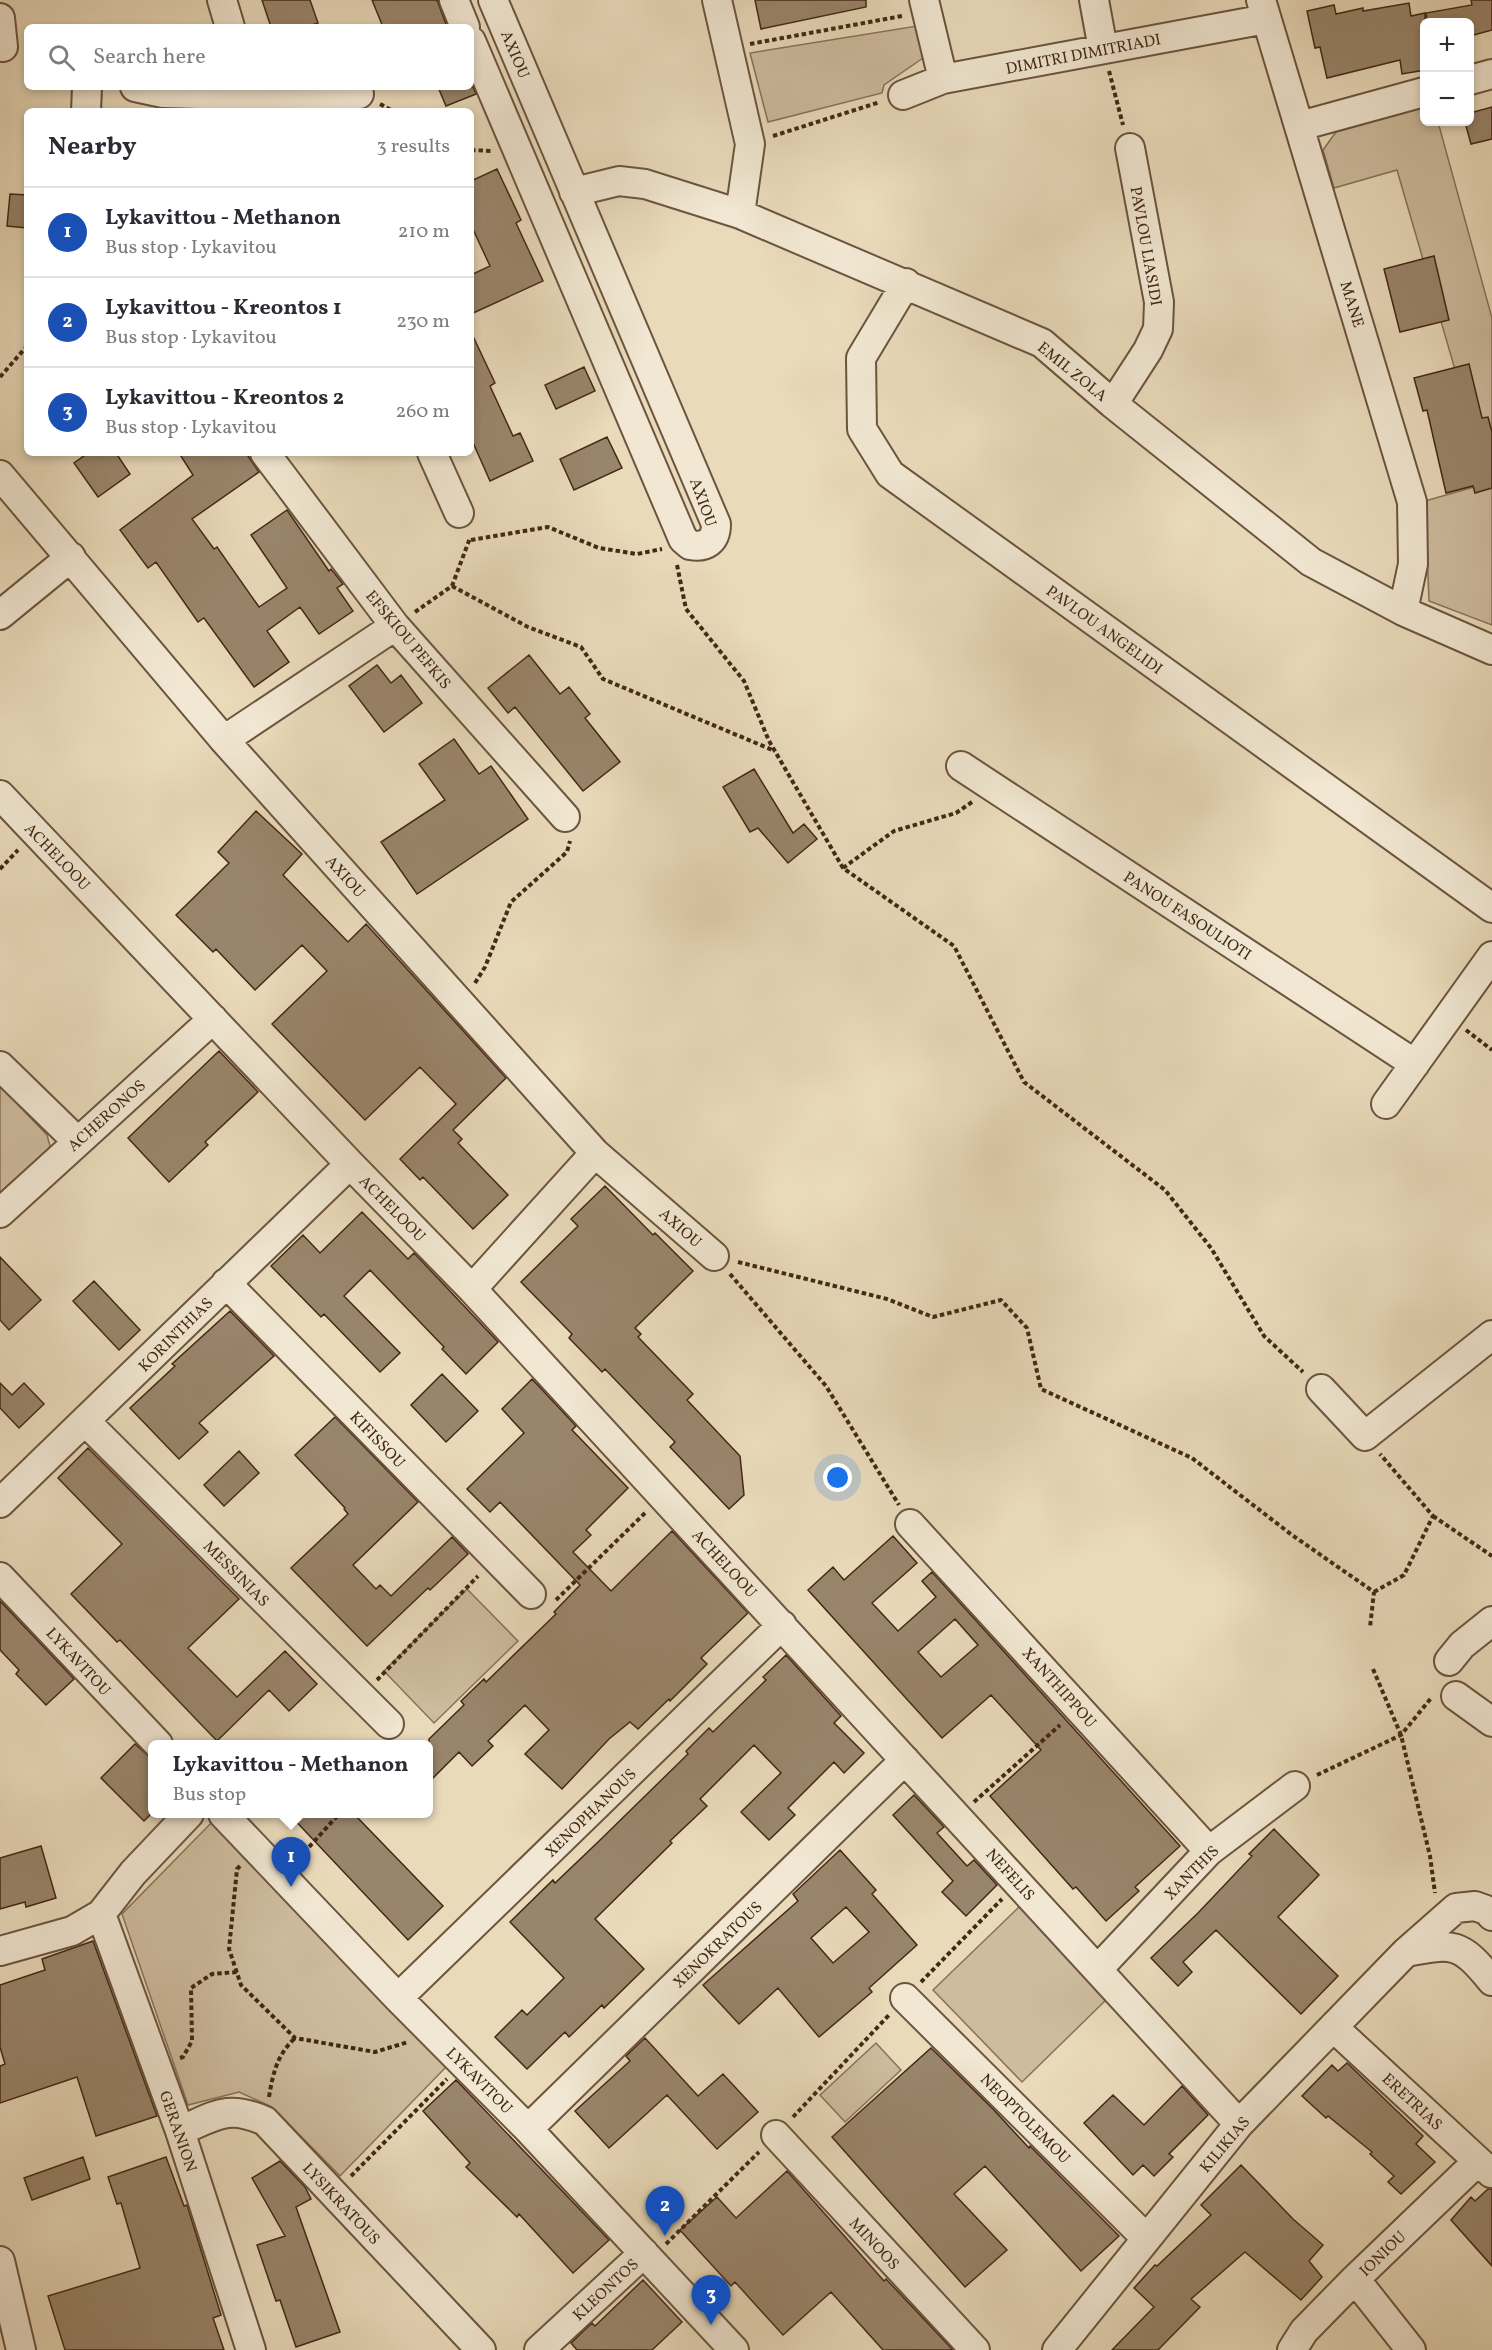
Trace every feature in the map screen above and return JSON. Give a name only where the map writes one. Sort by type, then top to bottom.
[{"type":"street","points":[[222,0],[229,24]]},
{"type":"street","points":[[454,0],[464,24]]},
{"type":"street","name":"AXIOU","points":[[474,48],[678,542],[705,545],[712,540],[716,532],[716,524],[493,0]]},
{"type":"street","points":[[717,0],[750,144],[740,214]]},
{"type":"street","points":[[1094,0],[1103,49]]},
{"type":"street","points":[[925,6],[943,79]]},
{"type":"street","name":"DIMITRI DIMITRIADI","points":[[903,95],[943,79],[1103,49],[1264,9]]},
{"type":"street","name":"MANE","points":[[1264,9],[1412,502],[1413,564],[1403,611]]},
{"type":"street","points":[[0,18],[10,50]]},
{"type":"street","points":[[1474,79],[1492,74]]},
{"type":"street","points":[[86,108],[87,90]]},
{"type":"street","points":[[149,90],[163,93],[263,97],[359,94]]},
{"type":"street","points":[[1300,126],[1420,93]]},
{"type":"street","name":"PAVLOU LIASIDI","points":[[1113,404],[1148,350],[1158,329],[1159,302],[1130,148]]},
{"type":"street","name":"EMIL ZOLA","points":[[574,192],[619,181],[645,184],[740,214],[1042,343],[1113,404],[1311,562],[1403,611],[1492,650]]},
{"type":"street","name":"PAVLOU ANGELIDI","points":[[906,284],[861,358],[862,429],[890,474],[1492,908]]},
{"type":"street","name":"EFSKIOU PEFKIS","points":[[267,456],[395,626],[565,817]]},
{"type":"street","points":[[433,456],[459,513]]},
{"type":"street","name":"AXIOU","points":[[0,475],[224,740],[595,1153],[714,1256]]},
{"type":"street","points":[[0,615],[71,557]]},
{"type":"street","points":[[224,740],[395,626]]},
{"type":"street","name":"PANOU FASOULIOTI","points":[[961,766],[1414,1064]]},
{"type":"street","name":"ACHELOOU","points":[[0,795],[350,1164],[472,1289],[782,1625]]},
{"type":"street","points":[[1386,1104],[1492,956]]},
{"type":"street","name":"ACHERONOS","points":[[0,1213],[213,1019]]},
{"type":"street","points":[[0,1066],[77,1141]]},
{"type":"street","points":[[472,1289],[595,1153]]},
{"type":"street","name":"KORINTHIAS","points":[[0,1503],[350,1164]]},
{"type":"street","name":"KIFISSOU","points":[[226,1283],[531,1594]]},
{"type":"street","points":[[1321,1389],[1365,1436],[1492,1335]]},
{"type":"street","name":"MESSINIAS","points":[[86,1422],[389,1724]]},
{"type":"street","name":"XANTHIPPOU","points":[[910,1524],[1209,1851]]},
{"type":"street","name":"LYKAVITOU","points":[[0,1577],[154,1740]]},
{"type":"street","points":[[1449,1661],[1462,1646],[1492,1621]]},
{"type":"street","name":"NEFELIS","points":[[782,1625],[1239,2124]]},
{"type":"street","name":"XENOPHANOUS","points":[[398,1998],[782,1625]]},
{"type":"street","points":[[1445,1695],[1492,1722]]},
{"type":"street","name":"XENOKRATOUS","points":[[528,2129],[906,1760]]},
{"type":"street","name":"XANTHIS","points":[[1098,1969],[1209,1851],[1295,1786]]},
{"type":"street","points":[[0,1951],[72,1931],[101,1914],[133,1873],[185,1818]]},
{"type":"street","name":"LYKAVITOU","points":[[227,1818],[398,1998],[528,2129],[734,2350]]},
{"type":"street","points":[[1444,1916],[1465,1905],[1486,1910],[1492,1916]]},
{"type":"street","name":"GERANION","points":[[101,1914],[180,2131],[251,2350]]},
{"type":"street","name":"KILIKIAS","points":[[1057,2350],[1239,2124],[1444,1916]]},
{"type":"street","points":[[1406,1952],[1445,1946],[1455,1947],[1467,1953],[1492,1981]]},
{"type":"street","name":"NEOPTOLEMOU","points":[[905,1998],[1146,2238]]},
{"type":"street","name":"ERETRIAS","points":[[1333,2027],[1485,2168]]},
{"type":"street","name":"LYSIKRATOUS","points":[[180,2131],[225,2111],[246,2112],[265,2121],[481,2350]]},
{"type":"street","name":"MINOOS","points":[[776,2135],[975,2350]]},
{"type":"street","name":"IONIOU","points":[[1292,2350],[1304,2331],[1355,2279],[1485,2168]]},
{"type":"street","name":"KLEONTOS","points":[[539,2350],[647,2256]]},
{"type":"street","points":[[0,2261],[21,2350]]},
{"type":"street","points":[[1355,2279],[1411,2350]]},
{"type":"path","points":[[728,48],[925,6]]},
{"type":"path","points":[[1103,49],[1130,148]]},
{"type":"path","points":[[750,144],[903,95]]},
{"type":"path","points":[[0,377],[24,349]]},
{"type":"path","points":[[395,626],[452,586],[471,540],[459,513]]},
{"type":"path","points":[[471,540],[548,527],[599,548],[637,554],[678,542],[686,609],[744,681],[775,751],[843,868],[954,946],[1024,1082],[1165,1190],[1211,1248],[1264,1336],[1321,1389]]},
{"type":"path","points":[[452,586],[528,627],[581,647],[603,679],[775,751]]},
{"type":"path","points":[[843,868],[894,831],[956,813],[993,787]]},
{"type":"path","points":[[461,1004],[485,968],[511,902],[567,852],[571,839],[565,817]]},
{"type":"path","points":[[714,1256],[826,1386],[910,1524]]},
{"type":"path","points":[[714,1256],[887,1299],[933,1317],[1001,1300],[1027,1328],[1041,1389],[1192,1458],[1292,1535],[1374,1593]]},
{"type":"path","points":[[1365,1436],[1433,1516],[1492,1556]]},
{"type":"path","points":[[531,1594],[554,1602],[663,1496]]},
{"type":"path","points":[[1374,1593],[1404,1575],[1433,1516]]},
{"type":"path","points":[[362,1696],[495,1558]]},
{"type":"path","points":[[1370,1627],[1374,1593]]},
{"type":"path","points":[[1373,1669],[1401,1735],[1430,1856],[1434,1890],[1444,1916]]},
{"type":"path","points":[[1295,1786],[1401,1735],[1445,1695]]},
{"type":"path","points":[[958,1817],[1079,1708]]},
{"type":"path","points":[[283,1876],[335,1818]]},
{"type":"path","points":[[255,1847],[237,1869],[229,1949],[241,1985],[295,2038],[375,2052],[435,2035]]},
{"type":"path","points":[[647,2256],[776,2135],[1018,1882]]},
{"type":"path","points":[[156,2066],[183,2057],[192,2041],[191,1988],[212,1974],[237,1972]]},
{"type":"path","points":[[265,2121],[273,2074],[282,2050],[295,2038]]},
{"type":"path","points":[[333,2193],[463,2063]]},
{"type":"shaded area","points":[[917,26],[923,58],[884,85],[882,93],[768,122],[750,53]]},
{"type":"shaded area","points":[[1420,108],[1420,126],[1439,126],[1492,318],[1492,625],[1429,601],[1425,501],[1488,483],[1397,170],[1334,188],[1323,150],[1336,132]]},
{"type":"shaded area","points":[[0,1086],[47,1135],[50,1146],[45,1159],[0,1199]]},
{"type":"shaded area","points":[[467,1589],[518,1641],[434,1723],[384,1671]]},
{"type":"shaded area","points":[[213,1821],[446,2067],[340,2176],[272,2107],[239,2092],[188,2105],[122,1914]]},
{"type":"shaded area","points":[[1020,1906],[1108,1998],[1022,2082],[933,1990]]},
{"type":"shaded area","points":[[876,2043],[901,2070],[845,2122],[820,2095]]},
{"type":"building","points":[[262,0],[310,0],[318,23],[315,24],[270,24]]},
{"type":"building","points":[[372,0],[437,0],[446,24],[382,24]]},
{"type":"building","points":[[755,0],[866,0],[866,7],[761,29]]},
{"type":"building","points":[[1471,0],[1492,0],[1492,30],[1474,35],[1474,18],[1427,18],[1426,13],[1472,5]]},
{"type":"building","points":[[1409,3],[1411,16],[1425,13],[1425,18],[1420,18],[1420,71],[1402,74],[1400,60],[1327,78],[1320,47],[1315,48],[1307,11],[1334,5],[1336,14],[1363,8],[1363,11]]},
{"type":"building","points":[[474,89],[476,94],[446,106],[439,90]]},
{"type":"building","points":[[1492,107],[1492,139],[1471,144],[1466,126],[1474,126],[1474,112]]},
{"type":"building","points":[[497,169],[521,220],[516,223],[543,281],[474,313],[474,274],[490,266],[474,231],[474,180]]},
{"type":"building","points":[[10,194],[24,195],[24,228],[7,226]]},
{"type":"building","points":[[1434,256],[1449,320],[1400,332],[1384,269]]},
{"type":"building","points":[[474,338],[495,383],[490,386],[513,436],[520,433],[533,461],[490,481],[474,445]]},
{"type":"building","points":[[1469,364],[1482,418],[1488,417],[1492,432],[1492,488],[1475,493],[1473,486],[1446,493],[1427,410],[1423,411],[1414,378]]},
{"type":"building","points":[[584,367],[595,391],[556,409],[545,385]]},
{"type":"building","points":[[607,437],[622,468],[574,490],[560,459]]},
{"type":"building","points":[[84,456],[118,456],[130,474],[98,497],[74,463]]},
{"type":"building","points":[[181,456],[248,456],[259,472],[192,519],[214,549],[217,547],[259,607],[287,588],[251,535],[287,510],[329,571],[331,569],[343,584],[337,588],[353,611],[319,634],[300,607],[267,631],[289,662],[254,687],[204,618],[198,622],[156,562],[148,568],[120,530],[193,475]]},
{"type":"building","points":[[529,655],[560,694],[569,687],[590,714],[585,718],[620,762],[583,791],[515,707],[508,713],[488,688]]},
{"type":"building","points":[[377,665],[391,683],[401,675],[422,703],[384,732],[349,686]]},
{"type":"building","points":[[454,739],[479,774],[491,766],[528,819],[417,894],[381,842],[445,800],[419,764]]},
{"type":"building","points":[[754,769],[793,833],[804,824],[817,839],[788,863],[758,828],[750,832],[723,787]]},
{"type":"building","points":[[256,811],[302,854],[283,875],[348,942],[366,924],[506,1078],[453,1130],[462,1139],[458,1143],[508,1195],[473,1229],[423,1177],[420,1180],[400,1159],[456,1104],[420,1067],[365,1120],[272,1024],[327,971],[302,945],[255,990],[216,949],[213,952],[176,915],[229,863],[218,852]]},
{"type":"building","points":[[219,1051],[258,1092],[205,1142],[208,1145],[169,1182],[128,1138]]},
{"type":"building","points":[[605,1186],[653,1235],[655,1233],[693,1271],[635,1328],[641,1334],[638,1337],[693,1394],[687,1400],[740,1456],[744,1495],[729,1509],[670,1447],[675,1442],[605,1369],[602,1372],[569,1338],[572,1334],[521,1282],[578,1226],[571,1219]]},
{"type":"building","points":[[362,1212],[408,1259],[414,1253],[498,1342],[466,1374],[442,1349],[444,1347],[370,1270],[344,1296],[400,1353],[380,1372],[324,1314],[321,1317],[271,1266],[303,1235],[320,1253]]},
{"type":"building","points":[[0,1257],[41,1300],[9,1330],[0,1320]]},
{"type":"building","points":[[94,1281],[140,1330],[119,1350],[73,1301]]},
{"type":"building","points":[[230,1311],[274,1356],[199,1423],[208,1432],[179,1459],[130,1408],[175,1366],[172,1364]]},
{"type":"building","points":[[442,1374],[478,1411],[446,1442],[411,1405]]},
{"type":"building","points":[[532,1379],[576,1426],[572,1430],[628,1488],[586,1530],[591,1535],[573,1552],[611,1591],[672,1531],[748,1613],[701,1658],[707,1664],[670,1701],[669,1699],[638,1729],[630,1722],[609,1739],[562,1789],[525,1754],[549,1730],[525,1705],[488,1741],[493,1746],[472,1766],[459,1752],[433,1778],[433,1740],[429,1739],[464,1705],[461,1701],[484,1679],[486,1682],[556,1614],[554,1612],[580,1585],[500,1502],[490,1512],[467,1489],[524,1433],[502,1409]]},
{"type":"building","points":[[0,1383],[12,1395],[24,1383],[44,1404],[19,1428],[0,1408]]},
{"type":"building","points":[[335,1417],[418,1502],[353,1565],[376,1589],[380,1585],[391,1596],[452,1537],[468,1554],[430,1590],[428,1588],[367,1646],[291,1568],[348,1514],[295,1455]]},
{"type":"building","points":[[88,1448],[239,1599],[188,1648],[237,1697],[285,1651],[317,1684],[289,1711],[269,1690],[216,1740],[120,1640],[117,1642],[71,1594],[122,1544],[58,1478]]},
{"type":"building","points":[[239,1451],[259,1473],[224,1506],[204,1485]]},
{"type":"building","points":[[893,1536],[917,1563],[872,1603],[898,1631],[936,1597],[922,1581],[932,1572],[1180,1846],[1135,1887],[1139,1891],[1106,1921],[1076,1887],[1073,1889],[990,1796],[1041,1750],[991,1695],[942,1738],[808,1590],[833,1567],[844,1580]],"holes":[[[955,1619],[978,1645],[941,1677],[918,1652]]]},
{"type":"building","points":[[0,1601],[74,1679],[46,1705],[16,1674],[19,1670],[0,1650]]},
{"type":"building","points":[[786,1655],[841,1716],[834,1723],[864,1753],[844,1773],[834,1762],[788,1808],[795,1815],[769,1840],[741,1812],[781,1773],[754,1745],[700,1799],[707,1806],[595,1919],[644,1969],[604,2008],[602,2005],[569,2037],[565,2032],[527,2069],[495,2037],[522,2010],[527,2015],[564,1978],[510,1922],[553,1880],[555,1883],[597,1843],[688,1754],[686,1751],[709,1728],[713,1732],[766,1680],[763,1677]]},
{"type":"building","points":[[135,1744],[148,1756],[148,1817],[144,1821],[101,1778]]},
{"type":"building","points":[[914,1795],[944,1827],[937,1833],[967,1866],[974,1860],[997,1885],[966,1916],[942,1892],[953,1881],[893,1815]]},
{"type":"building","points":[[293,1818],[358,1818],[443,1906],[408,1940]]},
{"type":"building","points":[[1274,1829],[1319,1875],[1278,1917],[1338,1976],[1301,2014],[1216,1930],[1183,1962],[1192,1972],[1178,1986],[1151,1958],[1198,1913],[1252,1856],[1249,1854]]},
{"type":"building","points":[[41,1846],[56,1898],[26,1907],[25,1902],[0,1909],[0,1858]]},
{"type":"building","points":[[840,1850],[876,1890],[872,1894],[917,1945],[869,1988],[872,1992],[819,2037],[778,1988],[739,2024],[703,1985],[798,1901],[793,1894]],"holes":[[[846,1907],[869,1932],[833,1963],[811,1938]]]},
{"type":"building","points":[[93,1941],[157,2116],[96,2136],[77,2077],[0,2103],[0,2066],[5,2064],[0,2047],[0,1985],[45,1970],[42,1959]]},
{"type":"building","points":[[645,2038],[698,2096],[723,2074],[758,2112],[717,2149],[667,2095],[609,2148],[575,2111],[630,2061],[626,2056]]},
{"type":"building","points":[[931,2048],[1119,2236],[1081,2271],[985,2166],[954,2194],[1007,2250],[965,2287],[832,2137]]},
{"type":"building","points":[[1347,2063],[1423,2136],[1416,2144],[1435,2162],[1401,2194],[1388,2182],[1394,2176],[1370,2154],[1372,2152],[1328,2116],[1326,2118],[1302,2096],[1332,2065],[1338,2071]]},
{"type":"building","points":[[456,2080],[609,2240],[573,2273],[519,2214],[517,2217],[466,2167],[470,2163],[423,2111]]},
{"type":"building","points":[[1182,2086],[1208,2115],[1169,2154],[1173,2157],[1154,2176],[1143,2165],[1133,2175],[1084,2123],[1113,2095],[1144,2125]]},
{"type":"building","points":[[83,2157],[90,2179],[32,2200],[24,2178]]},
{"type":"building","points":[[166,2157],[184,2206],[187,2205],[221,2315],[213,2318],[224,2350],[65,2350],[48,2296],[140,2268],[121,2203],[117,2204],[108,2177]]},
{"type":"building","points":[[280,2161],[305,2187],[311,2199],[296,2207],[340,2332],[296,2347],[280,2300],[276,2301],[257,2245],[285,2236],[252,2178]]},
{"type":"building","points":[[1241,2165],[1293,2219],[1323,2245],[1309,2261],[1322,2277],[1301,2300],[1245,2252],[1191,2299],[1200,2307],[1158,2350],[1112,2350],[1154,2307],[1134,2288],[1155,2265],[1157,2266],[1211,2215],[1201,2205]]},
{"type":"building","points":[[787,2171],[884,2281],[886,2279],[953,2350],[883,2350],[831,2292],[783,2335],[735,2282],[731,2286],[680,2230],[717,2197],[736,2218]]},
{"type":"building","points":[[1488,2189],[1492,2189],[1492,2266],[1451,2220],[1471,2197],[1475,2201]]},
{"type":"building","points":[[643,2280],[682,2322],[652,2350],[577,2350],[571,2343],[592,2323],[595,2326]]},
{"type":"place","name":"Lykavittou - Methanon","points":[[291,1887]]},
{"type":"place","name":"Lykavittou - Kreontos 1","points":[[665,2236]]},
{"type":"place","name":"Lykavittou - Kreontos 2","points":[[711,2325]]}]
